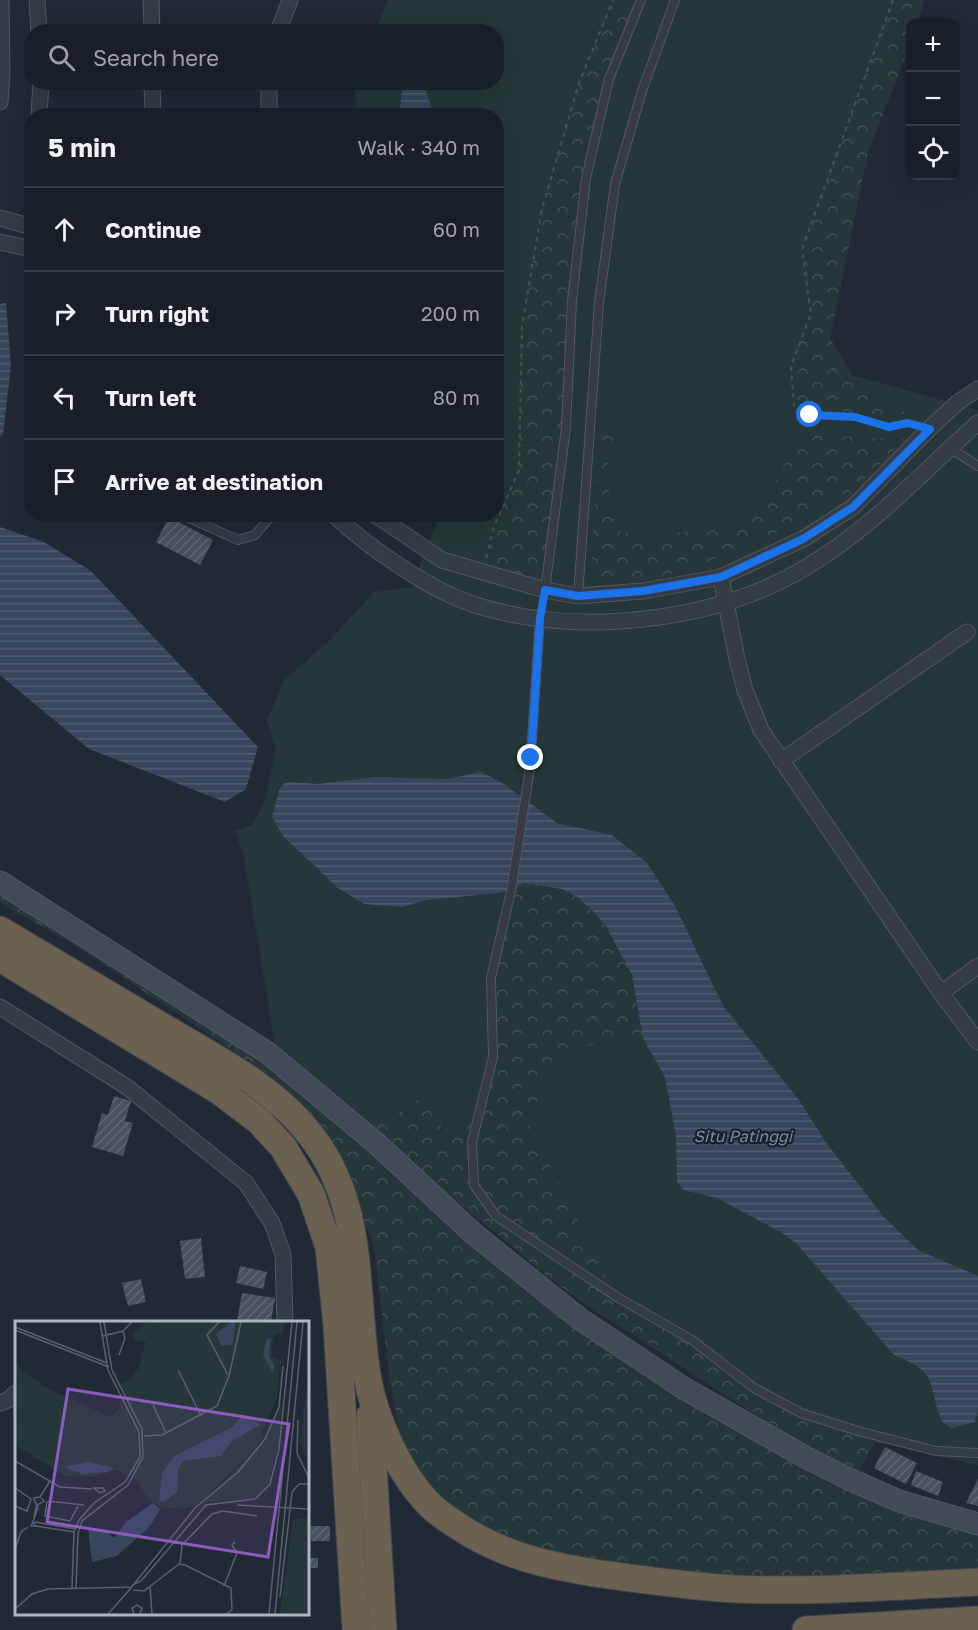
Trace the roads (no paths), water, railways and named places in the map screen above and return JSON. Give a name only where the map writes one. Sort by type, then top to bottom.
[{"type":"highway","points":[[0,930],[238,1072],[277,1101],[305,1127],[328,1161],[345,1200],[356,1247],[368,1378],[382,1617]]},
{"type":"highway","points":[[0,958],[218,1090],[259,1120],[283,1147],[311,1194],[330,1258],[337,1326],[356,1630]]},
{"type":"highway","points":[[368,1378],[388,1440],[404,1474],[432,1508],[478,1539],[528,1561],[580,1572],[734,1589],[793,1590],[978,1582]]},
{"type":"highway","points":[[806,1630],[978,1620]]},
{"type":"main road","points":[[0,882],[268,1053],[376,1144],[474,1234],[580,1319],[682,1387],[805,1458],[849,1479],[899,1501],[978,1524]]},
{"type":"street","points":[[0,102],[1,0]]},
{"type":"street","points":[[37,0],[38,24]]},
{"type":"street","points":[[151,0],[152,24]]},
{"type":"street","points":[[281,24],[290,0]]},
{"type":"street","points":[[39,108],[41,90]]},
{"type":"street","points":[[152,90],[153,108]]},
{"type":"street","points":[[269,90],[269,108]]},
{"type":"street","points":[[0,218],[24,225]]},
{"type":"street","points":[[0,242],[24,247]]},
{"type":"street","points":[[386,522],[442,560],[545,590],[578,596],[643,591],[721,577],[803,539],[853,507],[957,403],[978,389]]},
{"type":"street","points":[[341,522],[362,542],[431,584],[482,607],[579,623],[646,618],[728,603],[807,567],[862,530],[978,423]]},
{"type":"street","points":[[930,429],[950,448]]},
{"type":"street","points":[[721,577],[745,690],[761,730],[941,993],[978,1042]]},
{"type":"street","points":[[540,618],[545,590]]},
{"type":"street","points":[[578,596],[579,623]]},
{"type":"street","points":[[781,760],[967,632]]},
{"type":"street","points":[[941,993],[978,966]]},
{"type":"street","points":[[0,1007],[127,1087],[246,1183],[272,1223],[283,1254],[285,1321]]},
{"type":"street","points":[[0,1403],[15,1394]]},
{"type":"lane","points":[[545,590],[566,427],[573,301],[586,178],[609,79],[641,0]]},
{"type":"lane","points":[[578,596],[599,303],[615,184],[642,91],[675,0]]},
{"type":"lane","points":[[950,448],[978,466]]},
{"type":"lane","points":[[198,522],[238,540],[255,536],[266,522]]},
{"type":"lane","points":[[540,618],[530,768],[512,891],[491,978],[494,1057],[472,1142],[474,1185],[496,1216],[617,1297],[692,1340],[754,1388],[801,1413],[858,1431],[936,1451],[978,1453]]},
{"type":"water","points":[[402,90],[425,90],[432,108],[400,108]]},
{"type":"water","points":[[6,303],[11,366],[3,434],[0,437],[0,304]]},
{"type":"water","points":[[0,527],[44,542],[91,571],[258,747],[246,789],[225,802],[89,749],[0,675]]},
{"type":"water","name":"Situ Patinggi","points":[[481,772],[501,782],[557,823],[612,835],[647,863],[675,906],[723,1006],[799,1100],[827,1144],[884,1217],[918,1250],[978,1276],[978,1410],[975,1422],[952,1428],[943,1423],[926,1374],[910,1362],[895,1356],[796,1243],[779,1231],[717,1198],[683,1190],[677,1182],[676,1136],[665,1077],[643,1038],[632,975],[606,926],[576,896],[562,889],[525,883],[499,893],[427,900],[402,907],[364,904],[338,888],[283,836],[272,817],[279,790],[283,784],[290,782],[318,784],[376,777],[447,779]]}]
